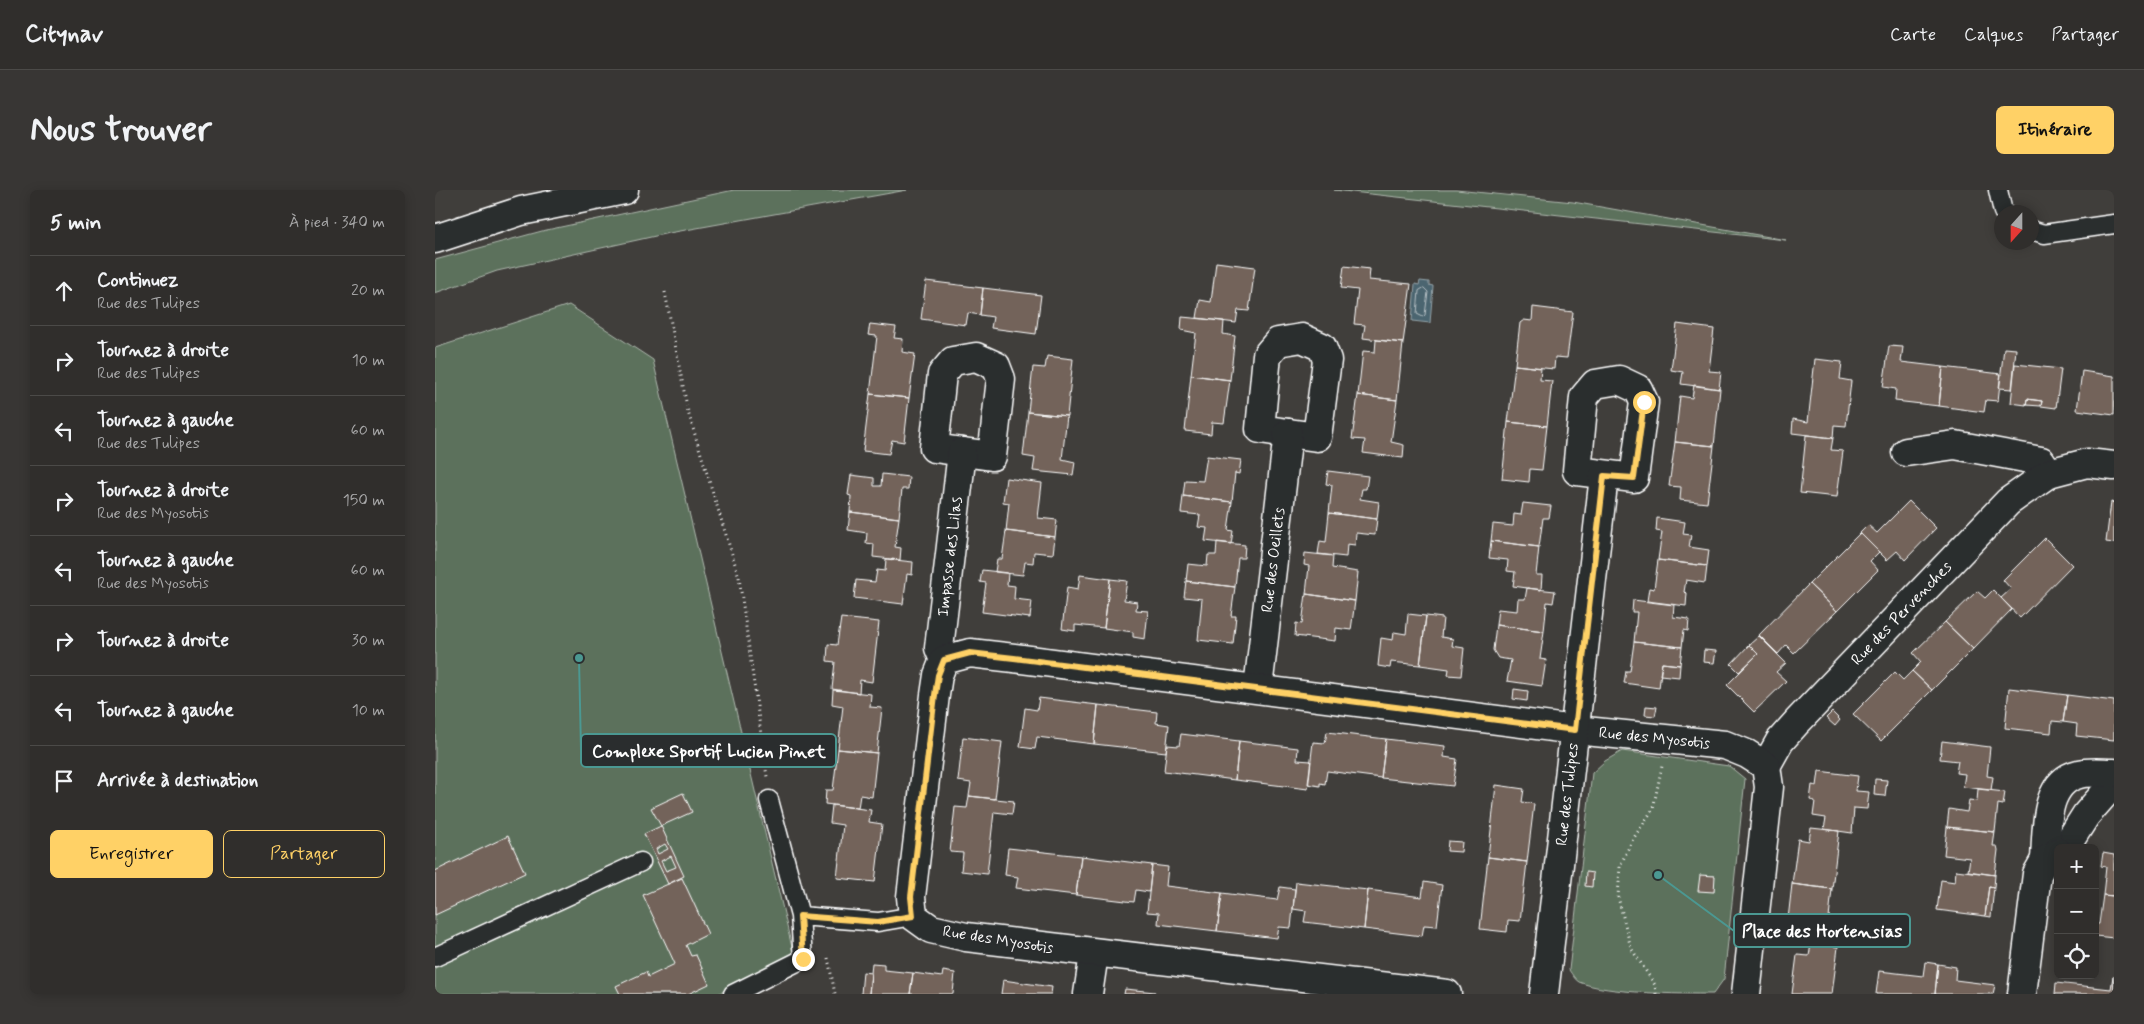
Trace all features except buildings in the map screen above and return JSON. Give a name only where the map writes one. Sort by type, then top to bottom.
[{"type":"street","points":[[435,239],[521,211],[624,190]]},
{"type":"street","name":"Rue des Oeillets","points":[[1258,688],[1288,433]]},
{"type":"street","points":[[1907,452],[1955,445],[2041,461],[2049,473]]},
{"type":"street","name":"Impasse des Lilas","points":[[944,660],[939,648],[962,452]]},
{"type":"street","name":"Rue des Pervenches","points":[[1766,766],[1779,741],[2008,502],[2049,473],[2087,463],[2114,466]]},
{"type":"street","name":"Rue des Tulipes","points":[[1544,994],[1604,476]]},
{"type":"street","name":"Rue des Myosotis","points":[[944,660],[970,653],[1258,688],[1575,730],[1725,745],[1747,754],[1766,766]]},
{"type":"street","points":[[913,916],[911,897],[932,714],[938,675],[944,660]]},
{"type":"street","points":[[1745,994],[1769,787],[1766,766]]},
{"type":"street","points":[[2055,844],[2051,799],[2063,782],[2079,774],[2114,773]]},
{"type":"street","points":[[2063,844],[2114,783]]},
{"type":"street","points":[[2022,994],[2037,874],[2054,855]]},
{"type":"street","name":"Rue des Myosotis","points":[[913,916],[931,929],[967,938],[1411,992],[1447,994]]},
{"type":"street","points":[[1088,994],[1094,954]]},
{"type":"lane","points":[[1998,190],[2001,205]]},
{"type":"lane","points":[[2039,232],[2044,234],[2114,224]]},
{"type":"lane","points":[[733,994],[803,959],[800,916],[769,800]]},
{"type":"lane","points":[[435,957],[641,862]]},
{"type":"lane","points":[[800,916],[878,922],[913,916]]},
{"type":"path","points":[[665,292],[688,412],[739,577],[764,748],[769,800]]},
{"type":"path","points":[[1656,994],[1655,985],[1631,948],[1618,897],[1621,866],[1633,839],[1653,809],[1663,758]]},
{"type":"green space","points":[[734,190],[907,190],[669,233],[497,271],[435,293],[435,260],[542,231]]},
{"type":"green space","points":[[1334,190],[1456,190],[1573,202],[1786,240]]},
{"type":"green space","points":[[569,305],[653,360],[794,956],[718,994],[435,994],[435,348]]},
{"type":"green space","points":[[1622,751],[1729,766],[1745,779],[1724,979],[1713,994],[1644,993],[1607,989],[1579,982],[1569,970],[1592,773],[1605,761]]},
{"type":"water","points":[[1420,281],[1429,282],[1429,285],[1433,286],[1430,323],[1412,321],[1415,284],[1419,285]]},
{"type":"place","name":"Complexe Sportif Lucien Pinet","points":[[579,658]]},
{"type":"place","name":"Place des Hortensias","points":[[1658,875]]},
{"type":"route","points":[[803,959],[800,916],[878,922],[913,916],[911,897],[935,695],[938,675],[944,660],[970,653],[1258,688],[1575,730],[1604,476],[1634,478],[1644,402]]}]
